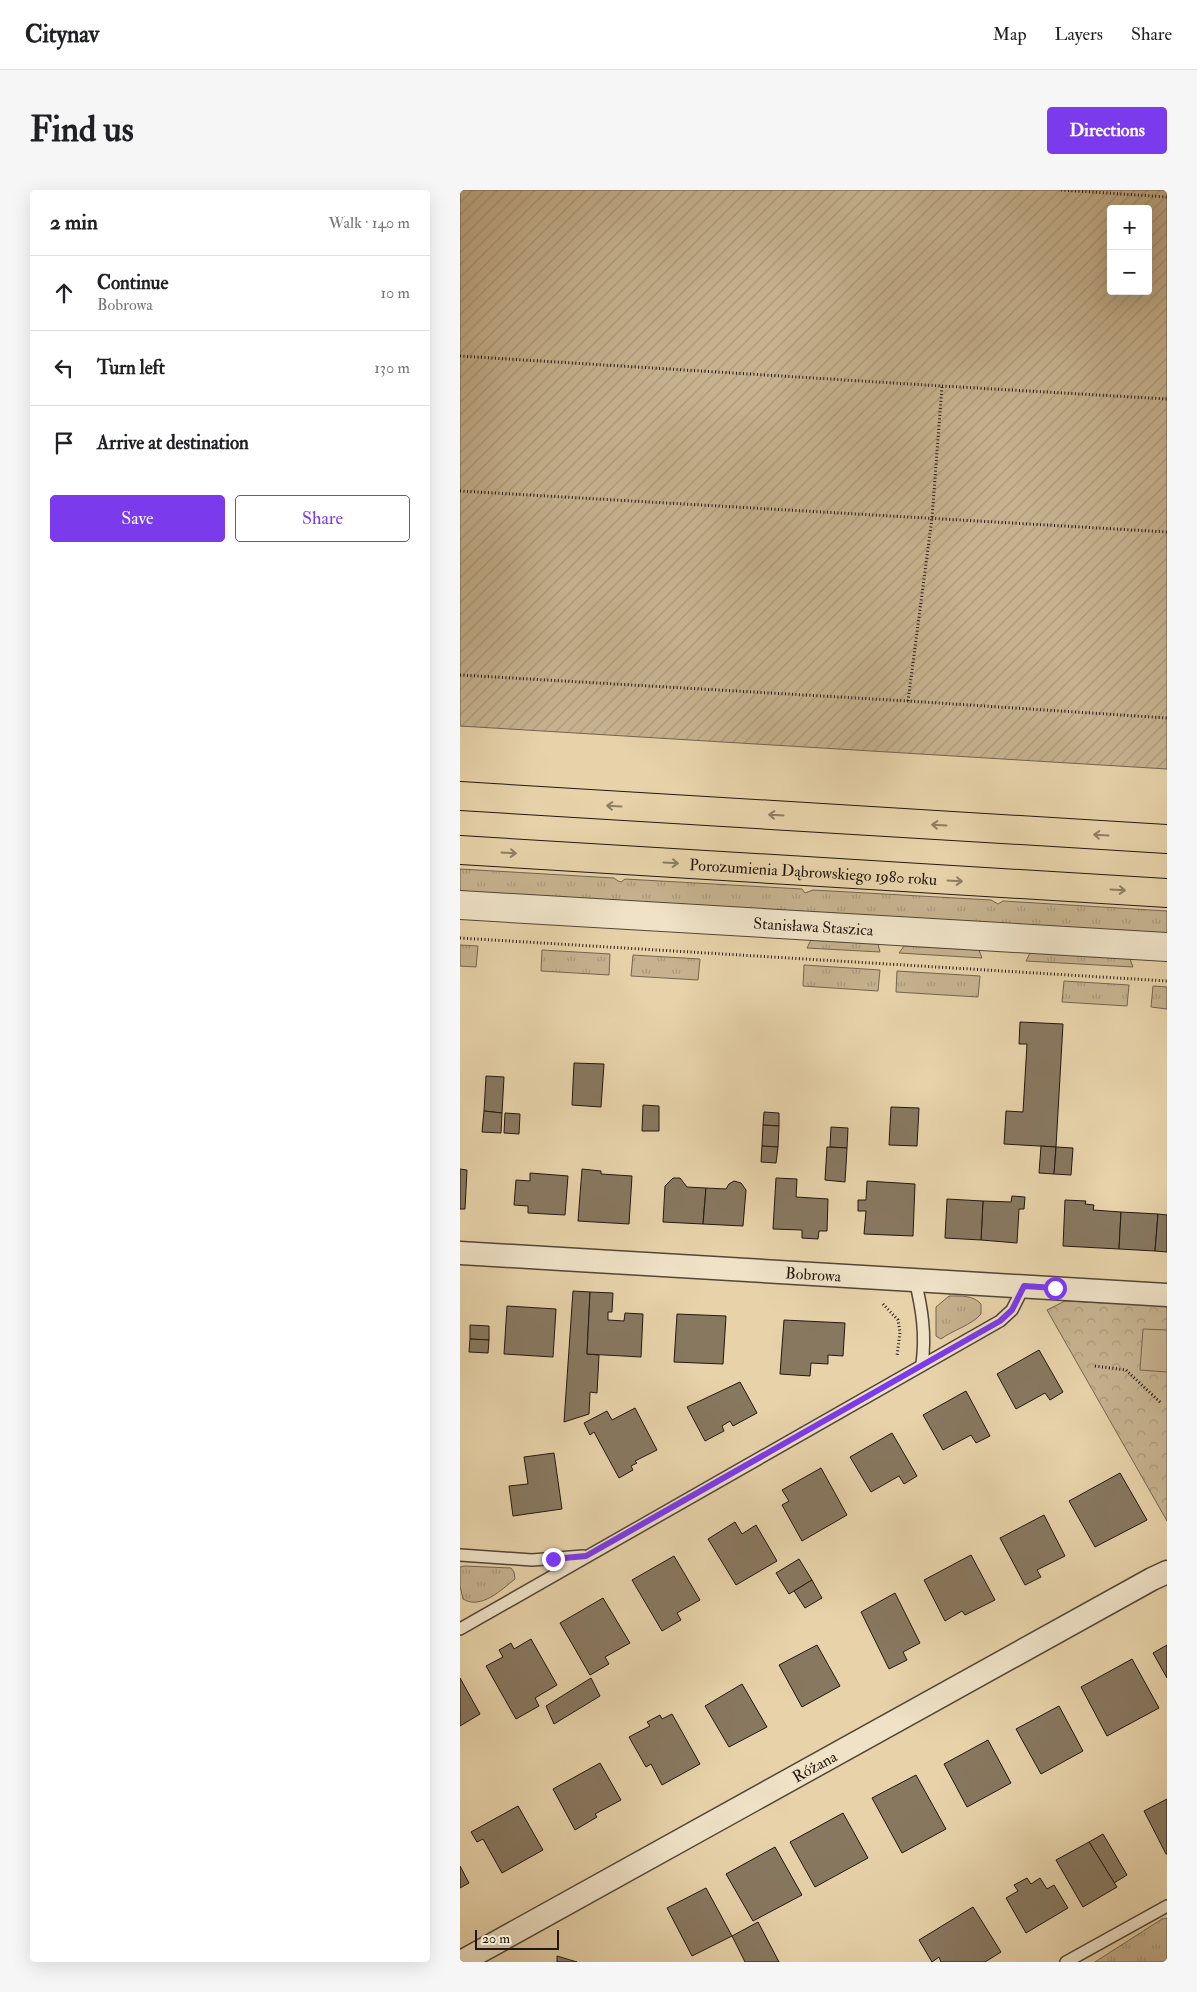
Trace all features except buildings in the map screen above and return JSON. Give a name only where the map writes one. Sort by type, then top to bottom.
[{"type":"main road","points":[[460,796],[1167,838]]},
{"type":"main road","name":"Porozumienia Dąbrowskiego 1980 roku","points":[[460,850],[1167,893]]},
{"type":"street","name":"Stanisława Staszica","points":[[460,905],[1167,947]]},
{"type":"street","name":"Bobrowa","points":[[460,1253],[1167,1295]]},
{"type":"street","name":"Różana","points":[[461,1962],[1143,1583],[1167,1572]]},
{"type":"lane","points":[[915,1280],[922,1310],[925,1342],[922,1364]]},
{"type":"lane","points":[[460,1629],[1000,1321],[1012,1310],[1024,1286]]},
{"type":"lane","points":[[460,1555],[532,1560],[586,1556]]},
{"type":"lane","points":[[1066,1962],[1167,1906]]},
{"type":"path","points":[[1061,190],[1167,197]]},
{"type":"path","points":[[460,356],[1167,399]]},
{"type":"path","points":[[908,701],[932,518],[942,386]]},
{"type":"path","points":[[460,491],[1167,532]]},
{"type":"path","points":[[460,675],[1167,718]]},
{"type":"path","points":[[460,938],[1167,980]]},
{"type":"path","points":[[1095,1366],[1126,1370],[1162,1403]]},
{"type":"green space","points":[[460,190],[1167,190],[1167,769],[460,726]]},
{"type":"green space","points":[[460,869],[614,878],[621,882],[625,879],[802,889],[805,893],[813,890],[991,900],[998,904],[1003,901],[1167,911],[1167,933],[460,891]]},
{"type":"green space","points":[[811,940],[878,944],[880,952],[807,948]]},
{"type":"green space","points":[[460,945],[478,946],[476,967],[460,966]]},
{"type":"green space","points":[[904,946],[979,950],[982,958],[899,953]]},
{"type":"green space","points":[[542,950],[610,954],[609,975],[541,971]]},
{"type":"green space","points":[[1030,953],[1130,959],[1133,967],[1026,961]]},
{"type":"green space","points":[[633,955],[700,959],[698,980],[631,976]]},
{"type":"green space","points":[[804,965],[880,970],[878,991],[803,986]]},
{"type":"green space","points":[[897,971],[980,976],[978,997],[896,992]]},
{"type":"green space","points":[[1064,981],[1129,985],[1127,1006],[1062,1002]]},
{"type":"green space","points":[[1153,986],[1167,987],[1167,1009],[1151,1007]]},
{"type":"green space","points":[[949,1296],[967,1297],[978,1301],[981,1304],[981,1314],[973,1321],[941,1339],[936,1336],[936,1307]]},
{"type":"green space","points":[[1065,1301],[1167,1306],[1167,1521],[1047,1310]]},
{"type":"green space","points":[[1143,1329],[1167,1330],[1167,1372],[1140,1370]]},
{"type":"green space","points":[[460,1567],[511,1568],[515,1579],[490,1597],[477,1602],[470,1602],[463,1599],[460,1586]]},
{"type":"green space","points":[[1167,1918],[1167,1962],[1095,1962],[1162,1919]]},
{"type":"route","points":[[553,1559],[586,1556],[1000,1321],[1012,1310],[1024,1286],[1055,1288]]}]
